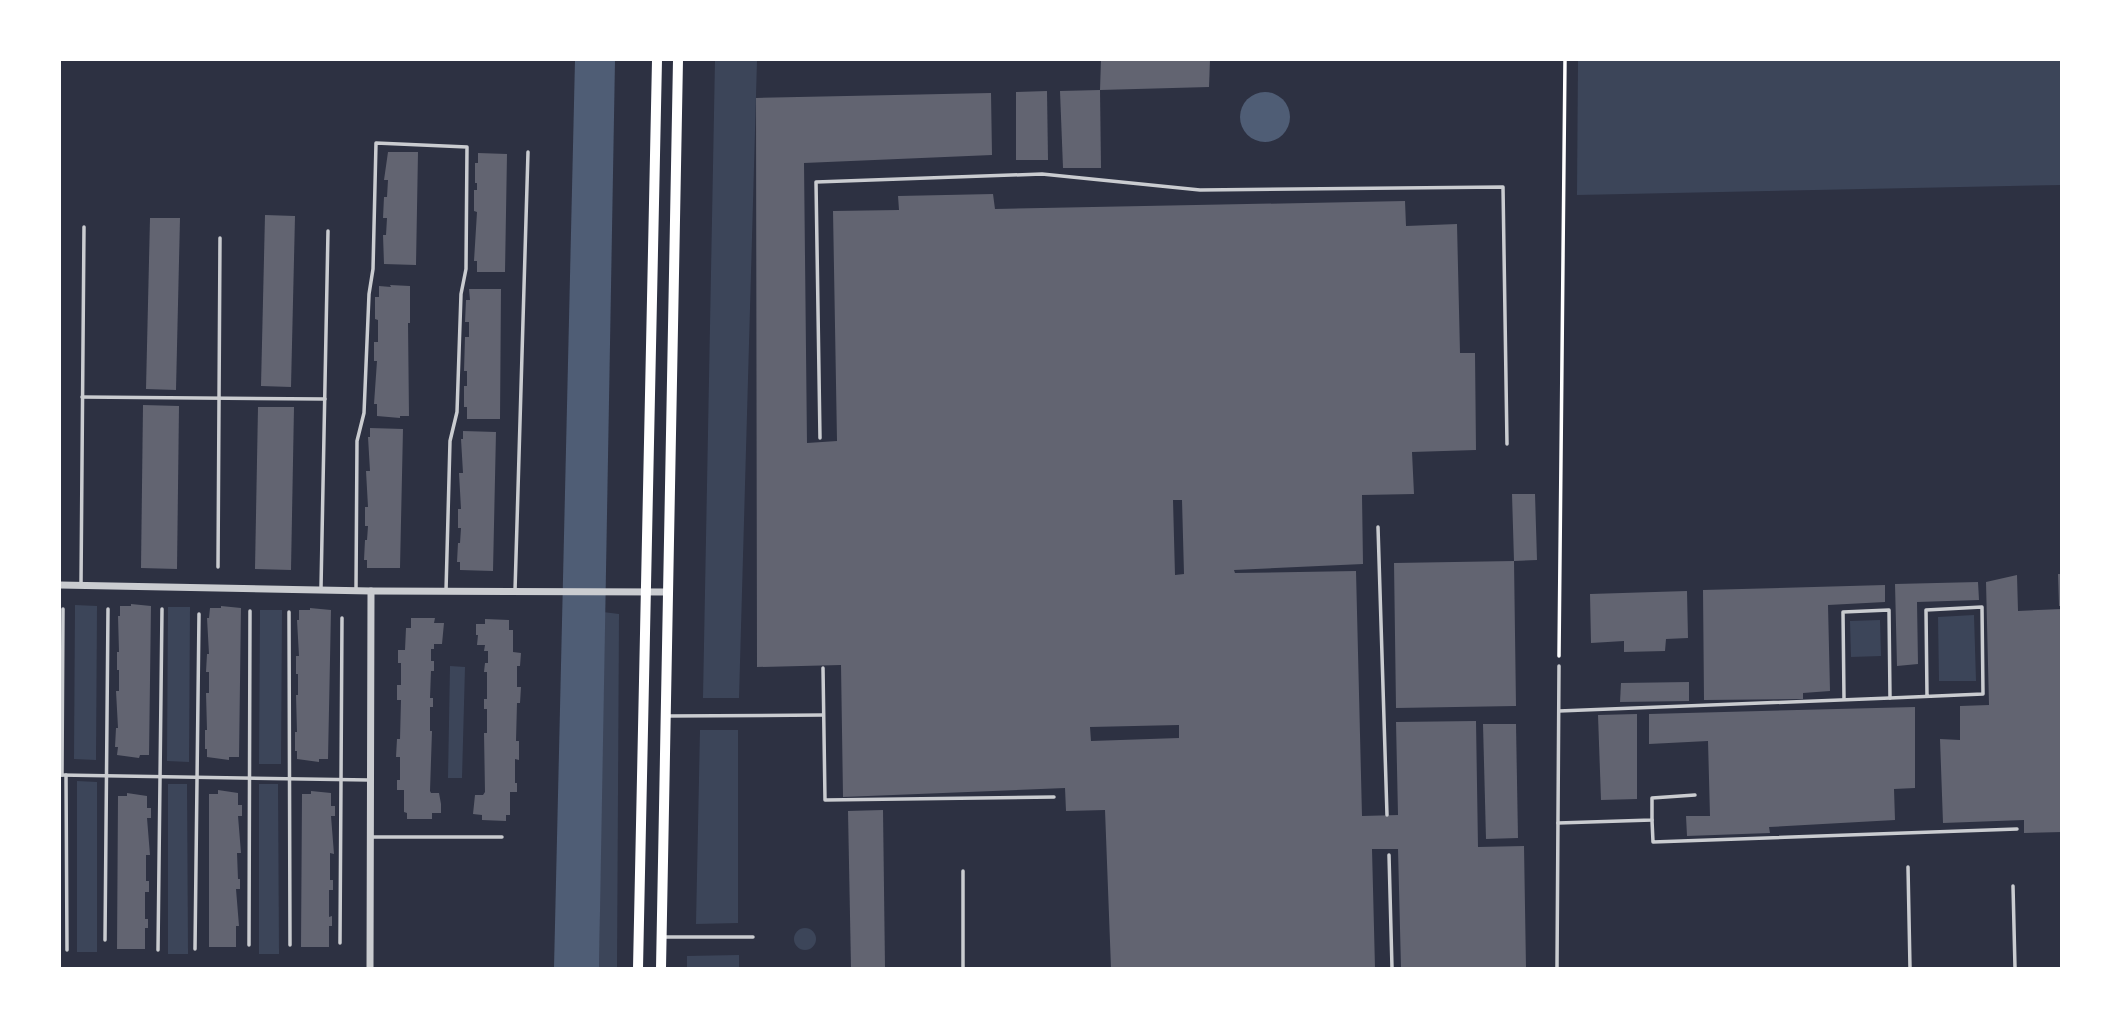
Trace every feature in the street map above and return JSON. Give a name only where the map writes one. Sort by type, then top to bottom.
[{"type":"main road","points":[[638,968],[657,60]]},
{"type":"main road","points":[[661,968],[678,60]]},
{"type":"street","points":[[60,585],[356,591],[668,592]]},
{"type":"street","points":[[370,968],[372,591]]},
{"type":"lane","points":[[356,591],[357,441],[364,413],[369,294],[373,269],[376,143],[467,147],[467,268],[461,294],[457,412],[450,441],[446,591]]},
{"type":"lane","points":[[515,591],[528,152]]},
{"type":"lane","points":[[820,438],[816,182],[1042,174],[1200,190],[1503,187],[1507,444]]},
{"type":"lane","points":[[81,586],[84,227]]},
{"type":"lane","points":[[321,590],[328,231]]},
{"type":"lane","points":[[218,567],[220,238]]},
{"type":"lane","points":[[82,397],[325,400]]},
{"type":"lane","points":[[1378,527],[1387,815]]},
{"type":"lane","points":[[1559,711],[1983,694],[1982,607],[1926,610],[1927,696]]},
{"type":"lane","points":[[105,940],[107,608]]},
{"type":"lane","points":[[63,609],[62,775],[67,950]]},
{"type":"lane","points":[[158,950],[162,609]]},
{"type":"lane","points":[[1844,699],[1843,612],[1889,610],[1890,698]]},
{"type":"lane","points":[[249,945],[250,611]]},
{"type":"lane","points":[[289,612],[290,945]]},
{"type":"lane","points":[[195,949],[200,614]]},
{"type":"lane","points":[[340,943],[342,618]]},
{"type":"lane","points":[[1557,968],[1559,666]]},
{"type":"lane","points":[[823,668],[824,800],[1054,797]]},
{"type":"lane","points":[[666,716],[823,715]]},
{"type":"lane","points":[[62,775],[371,780]]},
{"type":"lane","points":[[1695,795],[1652,798],[1653,842],[2017,829]]},
{"type":"lane","points":[[1558,823],[1652,820]]},
{"type":"lane","points":[[371,837],[502,837]]},
{"type":"lane","points":[[1389,855],[1392,968]]},
{"type":"lane","points":[[1908,867],[1910,968]]},
{"type":"lane","points":[[963,871],[963,968]]},
{"type":"lane","points":[[2013,886],[2015,968]]},
{"type":"lane","points":[[661,937],[753,937]]},
{"type":"path","points":[[1559,666],[1565,60]]},
{"type":"shaded area","points":[[575,60],[615,60],[599,968],[554,968]]},
{"type":"shaded area","points":[[715,60],[757,60],[739,698],[703,698]]},
{"type":"shaded area","points":[[1578,60],[2061,60],[2061,185],[1577,195]]},
{"type":"shaded area","points":[[1265,92],[1283,99],[1290,117],[1283,135],[1265,142],[1247,135],[1240,117],[1247,99]]},
{"type":"shaded area","points":[[75,605],[97,606],[96,760],[74,759]]},
{"type":"shaded area","points":[[168,607],[190,607],[189,762],[167,761]]},
{"type":"shaded area","points":[[260,610],[282,610],[281,764],[259,764]]},
{"type":"shaded area","points":[[603,612],[619,614],[617,968],[599,968]]},
{"type":"shaded area","points":[[1974,615],[1976,681],[1939,681],[1938,617]]},
{"type":"shaded area","points":[[1880,620],[1881,656],[1851,657],[1850,621]]},
{"type":"shaded area","points":[[450,666],[465,667],[462,778],[448,778]]},
{"type":"shaded area","points":[[700,730],[738,730],[738,923],[696,924]]},
{"type":"shaded area","points":[[77,781],[97,782],[97,952],[77,952]]},
{"type":"shaded area","points":[[168,784],[187,784],[188,954],[168,954]]},
{"type":"shaded area","points":[[259,784],[278,784],[279,954],[259,954]]},
{"type":"shaded area","points":[[805,928],[815,935],[816,939],[809,949],[805,950],[795,943],[794,939],[801,929]]},
{"type":"shaded area","points":[[739,955],[739,968],[687,968],[687,956]]},
{"type":"building","points":[[1101,60],[1210,60],[1209,87],[1100,90]]},
{"type":"building","points":[[1100,90],[1101,168],[1063,168],[1060,91]]},
{"type":"building","points":[[1047,91],[1048,160],[1016,160],[1016,92]]},
{"type":"building","points":[[991,93],[992,155],[804,163],[807,443],[837,441],[833,211],[899,210],[898,196],[993,194],[995,209],[1405,201],[1406,226],[1457,224],[1460,353],[1475,353],[1476,450],[1412,452],[1414,494],[1362,495],[1363,564],[1234,570],[1235,573],[1356,571],[1362,816],[1398,815],[1396,722],[1476,721],[1478,847],[1524,846],[1526,968],[1401,968],[1398,849],[1372,849],[1375,968],[1111,968],[1105,810],[1066,811],[1065,788],[843,797],[841,665],[757,667],[756,98]],"holes":[[[1173,500],[1182,500],[1184,574],[1175,575]],[[1179,725],[1179,738],[1091,741],[1090,727]]]},
{"type":"building","points":[[388,152],[418,152],[416,265],[384,264],[383,235],[386,235],[387,218],[383,218],[384,197],[387,197],[388,180],[384,180]]},
{"type":"building","points":[[478,153],[507,154],[505,272],[477,272],[477,261],[474,261],[477,212],[474,211],[474,190],[477,190],[475,163],[478,163]]},
{"type":"building","points":[[265,215],[295,216],[291,387],[261,386]]},
{"type":"building","points":[[150,218],[180,218],[176,390],[146,389]]},
{"type":"building","points":[[390,285],[410,286],[409,416],[400,418],[377,416],[377,404],[374,404],[377,361],[374,361],[374,342],[378,342],[375,297],[379,297],[379,286],[391,287]]},
{"type":"building","points":[[469,289],[501,289],[500,419],[467,419],[467,407],[464,407],[464,386],[467,386],[467,371],[464,371],[465,337],[469,337],[469,322],[465,322],[466,300],[470,300]]},
{"type":"building","points":[[143,405],[179,406],[177,569],[141,568]]},
{"type":"building","points":[[258,407],[294,407],[291,570],[255,569]]},
{"type":"building","points":[[370,428],[403,429],[400,568],[367,568],[367,560],[364,560],[368,526],[365,526],[365,507],[368,507],[366,471],[370,471]]},
{"type":"building","points":[[463,431],[496,432],[493,571],[460,570],[460,562],[457,562],[461,528],[458,528],[458,509],[461,509],[459,473],[463,473]]},
{"type":"building","points":[[1512,494],[1535,494],[1537,560],[1514,561]]},
{"type":"building","points":[[1514,561],[1516,706],[1396,708],[1394,563]]},
{"type":"building","points":[[2058,574],[2062,574],[2062,606],[2059,606]]},
{"type":"building","points":[[2017,575],[2018,611],[2062,609],[2062,832],[2024,833],[2024,820],[1943,823],[1940,739],[1960,740],[1960,706],[1989,705],[1986,582]]},
{"type":"building","points":[[1978,582],[1979,600],[1917,602],[1918,664],[1897,666],[1895,584]]},
{"type":"building","points":[[1885,585],[1885,602],[1828,605],[1830,691],[1803,693],[1803,699],[1704,700],[1703,590]]},
{"type":"building","points":[[1687,591],[1688,638],[1666,639],[1665,651],[1624,652],[1624,641],[1591,643],[1590,594]]},
{"type":"building","points":[[120,606],[151,606],[149,755],[140,755],[139,758],[117,755],[118,747],[115,747],[118,728],[116,691],[119,691],[118,616]]},
{"type":"building","points":[[210,608],[241,608],[239,757],[229,757],[229,760],[207,757],[205,749],[206,693],[209,693],[209,672],[206,672],[209,654],[207,618]]},
{"type":"building","points":[[299,610],[331,610],[328,759],[319,759],[319,762],[297,759],[295,751],[298,695],[296,656],[299,656],[297,620]]},
{"type":"building","points":[[411,618],[435,618],[434,623],[444,623],[442,644],[434,644],[434,649],[431,649],[434,671],[431,671],[430,698],[433,698],[433,707],[430,707],[430,791],[439,793],[441,804],[441,813],[432,813],[432,819],[407,819],[407,813],[404,812],[404,790],[397,790],[397,780],[400,780],[400,757],[396,757],[397,739],[400,739],[401,700],[397,700],[397,685],[401,685],[398,650],[405,650],[406,628],[411,628]]},
{"type":"building","points":[[485,619],[509,620],[509,630],[513,630],[513,652],[521,653],[520,666],[517,666],[517,687],[521,687],[520,703],[517,703],[517,792],[510,792],[510,815],[506,815],[506,821],[482,820],[482,815],[473,814],[475,795],[483,795],[485,792],[484,733],[487,733],[487,709],[484,709],[484,699],[487,699],[487,672],[484,672],[485,663],[488,663],[488,651],[484,651],[485,645],[477,645],[476,624],[485,624]]},
{"type":"building","points":[[1689,682],[1689,701],[1620,702],[1621,683]]},
{"type":"building","points":[[1915,707],[1915,788],[1894,789],[1895,820],[1769,827],[1770,833],[1687,836],[1686,816],[1710,816],[1708,741],[1649,744],[1649,714]]},
{"type":"building","points":[[1637,714],[1637,799],[1601,800],[1598,715]]},
{"type":"building","points":[[1483,724],[1516,724],[1518,838],[1486,839]]},
{"type":"building","points":[[218,790],[238,793],[238,805],[242,805],[242,816],[238,816],[241,853],[237,853],[240,889],[236,889],[239,926],[236,926],[236,947],[209,947],[209,794],[218,794]]},
{"type":"building","points":[[311,791],[331,793],[331,806],[335,806],[335,816],[331,816],[334,854],[330,853],[330,880],[333,880],[333,890],[329,890],[329,917],[332,916],[332,926],[329,926],[329,947],[301,947],[302,794],[311,794]]},
{"type":"building","points":[[127,793],[147,796],[147,808],[151,808],[151,818],[147,818],[150,855],[146,855],[146,881],[149,881],[149,892],[145,892],[145,919],[148,919],[148,928],[145,928],[145,949],[117,949],[118,796],[127,796]]},
{"type":"building","points":[[883,810],[885,968],[851,968],[848,811]]}]
